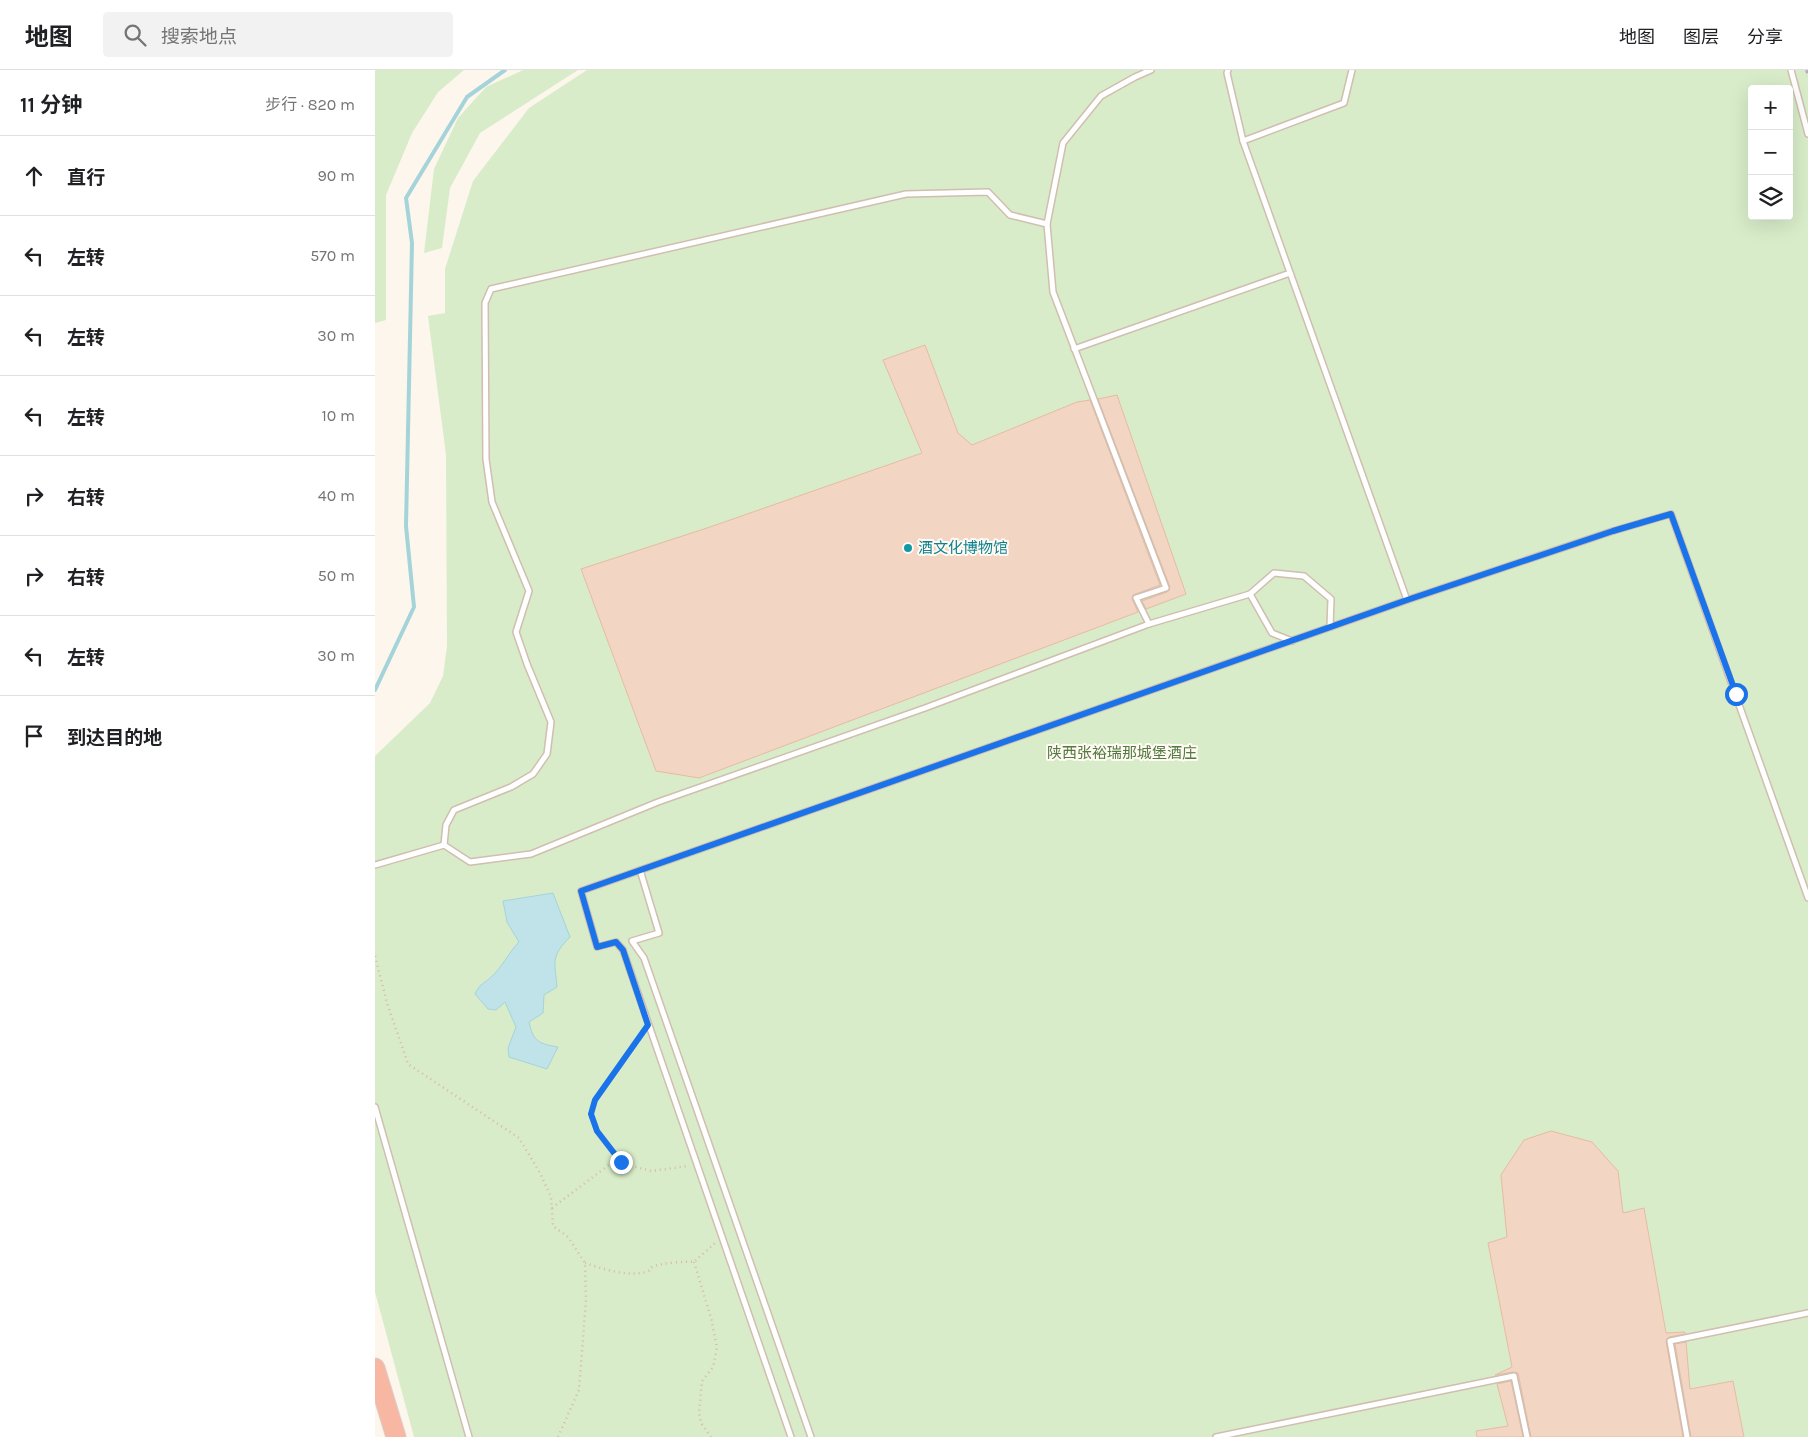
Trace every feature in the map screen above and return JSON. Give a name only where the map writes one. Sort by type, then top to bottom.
[{"type":"highway","points":[[375,1368],[396,1437]]},
{"type":"lane","points":[[1149,624],[1136,598],[1166,588],[1053,292],[1047,224],[1063,143],[1101,96],[1151,70]]},
{"type":"lane","points":[[1228,70],[1227,74],[1243,141],[1407,600]]},
{"type":"lane","points":[[1243,141],[1344,103],[1352,70]]},
{"type":"lane","points":[[1791,70],[1808,134]]},
{"type":"lane","points":[[444,845],[446,825],[454,810],[511,787],[533,774],[547,754],[551,722],[516,632],[529,591],[492,502],[487,467],[485,303],[491,289],[906,194],[989,192],[1010,215],[1047,224]]},
{"type":"lane","points":[[1074,349],[1290,273]]},
{"type":"lane","points":[[791,1437],[623,950],[616,942],[597,947],[581,891],[1407,600],[1613,531],[1671,514],[1808,898]]},
{"type":"lane","points":[[375,865],[444,845],[470,862],[531,854],[659,802],[925,708],[1149,624],[1249,594],[1274,573],[1304,576],[1331,599],[1330,627]]},
{"type":"lane","points":[[1249,594],[1272,633],[1292,641]]},
{"type":"lane","points":[[640,870],[659,933],[632,940],[644,958],[811,1437]]},
{"type":"lane","points":[[375,1107],[469,1437]]},
{"type":"lane","points":[[1687,1437],[1670,1341],[1808,1313]]},
{"type":"lane","points":[[1216,1437],[1514,1376],[1527,1437]]},
{"type":"path","points":[[375,956],[387,1003],[408,1064],[519,1138],[551,1197],[553,1226],[568,1237],[585,1263],[586,1300],[579,1390],[558,1437]]},
{"type":"path","points":[[621,1162],[597,1131],[591,1114],[595,1100],[648,1025]]},
{"type":"path","points":[[552,1208],[614,1161],[651,1171],[697,1165]]},
{"type":"path","points":[[585,1263],[604,1269],[635,1273],[648,1271],[653,1267],[695,1262],[721,1236]]},
{"type":"path","points":[[695,1262],[711,1318],[717,1348],[713,1367],[702,1381],[699,1412],[701,1423],[711,1437]]},
{"type":"green space","points":[[375,70],[464,70],[438,92],[412,133],[386,195],[386,320],[375,323]]},
{"type":"green space","points":[[523,70],[578,70],[480,133],[450,188],[442,248],[424,253],[434,169],[458,118],[486,87]]},
{"type":"green space","name":"陕西张裕瑞那城堡酒庄","points":[[587,70],[1808,70],[1808,1437],[414,1437],[375,1292],[375,756],[430,703],[443,676],[447,646],[446,455],[428,316],[445,313],[445,269],[473,181],[529,108]]},
{"type":"water","points":[[553,893],[570,937],[559,950],[555,960],[557,987],[544,995],[543,1013],[529,1022],[533,1034],[538,1041],[546,1045],[558,1047],[547,1069],[509,1057],[508,1048],[516,1027],[505,1002],[496,1010],[488,1009],[475,994],[481,985],[498,970],[519,942],[507,922],[503,901]]},
{"type":"building","name":"酒文化博物馆","points":[[925,345],[958,433],[972,445],[1077,402],[1090,400],[1160,585],[1133,595],[1132,599],[1138,612],[699,778],[656,771],[581,569],[710,527],[922,453],[883,360]]},
{"type":"building","points":[[1117,395],[1186,594],[1146,609],[1142,601],[1167,592],[1170,587],[1098,399]]},
{"type":"building","points":[[1551,1131],[1592,1142],[1618,1171],[1623,1213],[1644,1208],[1666,1333],[1685,1332],[1685,1334],[1669,1337],[1666,1341],[1683,1437],[1531,1437],[1518,1373],[1495,1375],[1512,1367],[1488,1243],[1507,1237],[1501,1175],[1524,1140]]},
{"type":"building","points":[[1686,1342],[1690,1389],[1733,1381],[1744,1437],[1691,1437],[1675,1344]]},
{"type":"building","points":[[1511,1381],[1523,1437],[1477,1437],[1476,1431],[1508,1426],[1497,1384]]},
{"type":"waterway","points":[[375,690],[414,607],[406,526],[412,243],[406,198],[467,97],[505,70]]},
{"type":"place","name":"酒文化博物馆","points":[[908,548]]},
{"type":"route","points":[[621,1162],[597,1131],[591,1114],[595,1100],[648,1025],[623,950],[616,942],[597,947],[581,891],[1407,600],[1613,531],[1671,514],[1736,694]]}]
